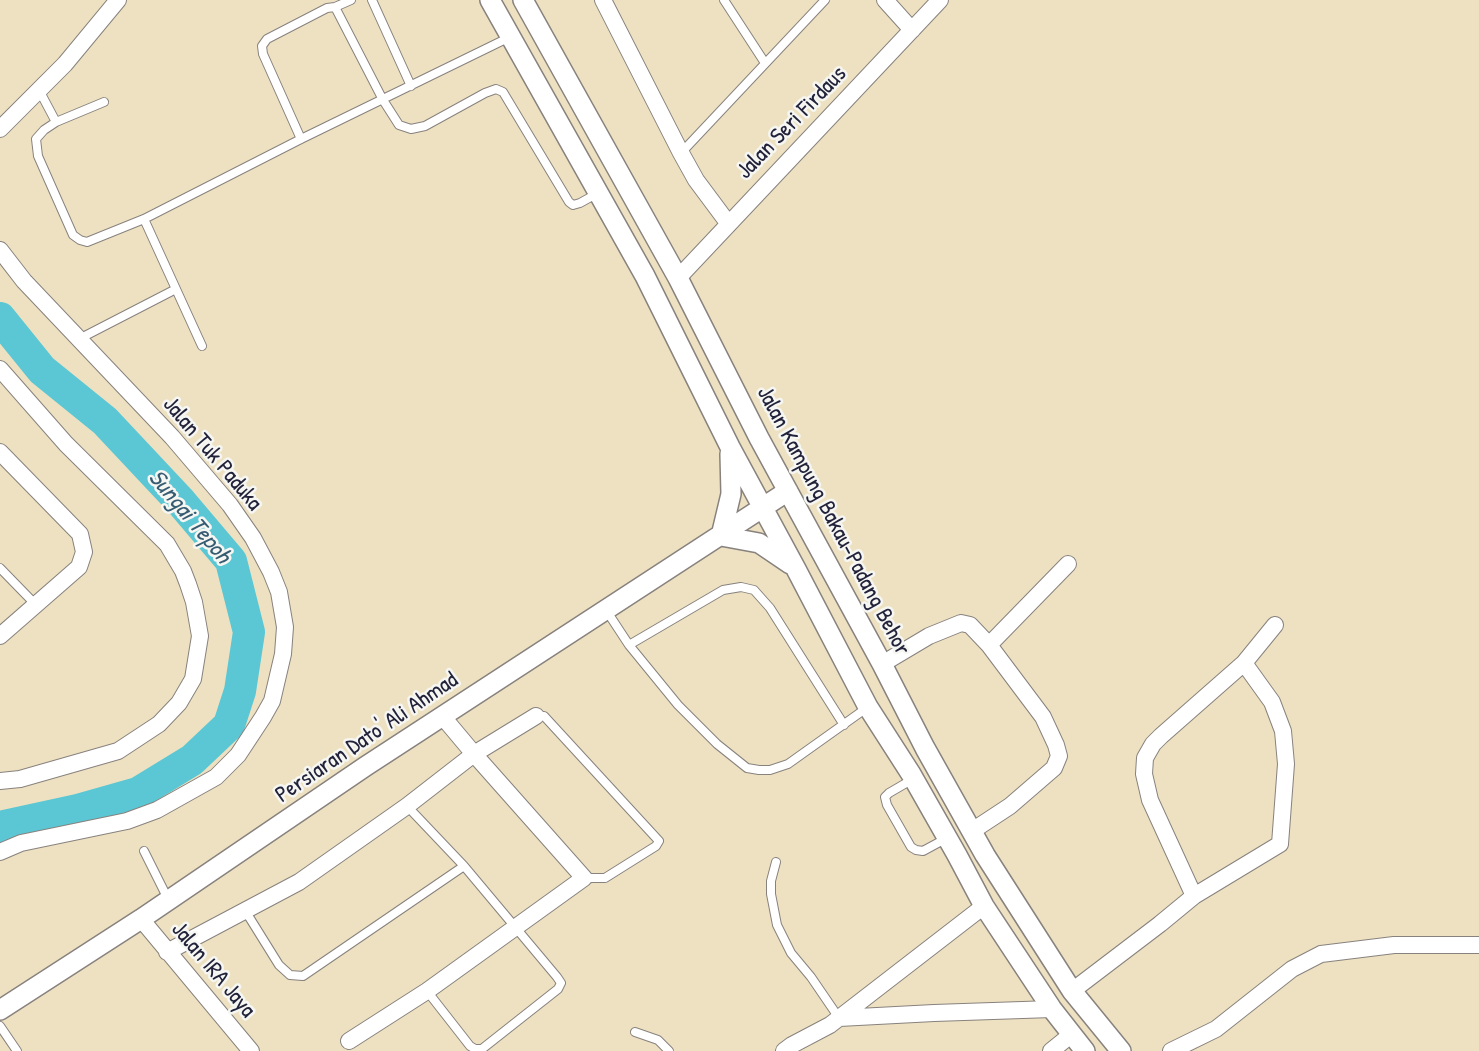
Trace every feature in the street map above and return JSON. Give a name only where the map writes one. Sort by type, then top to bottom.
[{"type":"street","points":[[0,129],[65,64],[118,0]]},
{"type":"street","points":[[490,0],[645,276],[730,447],[868,707],[914,779],[984,906],[1052,1009],[1085,1051]]},
{"type":"street","name":"Jalan Kampung Bakau-Padang Behor","points":[[523,0],[678,278],[788,491],[985,855],[1072,992],[1121,1051]]},
{"type":"street","points":[[603,0],[696,180],[729,223]]},
{"type":"street","points":[[885,0],[912,30]]},
{"type":"street","name":"Jalan Seri Firdaus","points":[[678,278],[940,0]]},
{"type":"street","name":"Jalan Tuk Paduka","points":[[0,250],[24,281],[172,437],[230,505],[253,538],[279,592],[285,626],[283,654],[275,690],[263,717],[238,755],[216,776],[157,810],[127,821],[21,844],[0,852]]},
{"type":"street","points":[[0,369],[66,444],[167,544],[183,571],[191,593],[200,636],[192,679],[179,703],[159,724],[118,751],[20,779],[0,781]]},
{"type":"street","points":[[730,447],[731,494],[721,536],[759,543],[796,569]]},
{"type":"street","points":[[0,452],[80,534],[84,552],[79,567],[0,636]]},
{"type":"street","name":"Persiaran Dato' Ali Ahmad","points":[[0,1010],[141,919],[366,766],[788,491]]},
{"type":"street","points":[[989,645],[1068,564]]},
{"type":"street","points":[[882,664],[929,636],[961,623],[970,625],[989,645],[1042,717],[1059,756],[1054,768],[1010,806],[972,831]]},
{"type":"street","points":[[1194,896],[1150,800],[1144,774],[1145,758],[1161,736],[1244,663],[1275,625]]},
{"type":"street","points":[[1072,992],[1194,896],[1280,844],[1286,764],[1283,731],[1272,702],[1244,663]]},
{"type":"street","points":[[167,952],[299,882],[407,806],[474,754],[536,716]]},
{"type":"street","points":[[349,1041],[427,991],[584,878],[443,717]]},
{"type":"street","points":[[784,1051],[830,1025],[984,906]]},
{"type":"street","name":"Jalan IRA Jaya","points":[[141,919],[251,1051]]},
{"type":"street","points":[[1171,1051],[1216,1029],[1292,969],[1321,954],[1394,945],[1479,945]]},
{"type":"street","points":[[839,1018],[1052,1009]]},
{"type":"street","points":[[1051,1051],[1072,1034]]},
{"type":"lane","points":[[301,139],[263,54],[262,46],[267,39],[327,8],[351,0]]},
{"type":"lane","points":[[372,0],[411,86]]},
{"type":"lane","points":[[724,0],[765,63]]},
{"type":"lane","points":[[681,153],[825,0]]},
{"type":"lane","points":[[335,7],[383,100],[399,125],[411,129],[425,126],[496,89],[503,92],[569,202],[573,205],[580,203],[599,193]]},
{"type":"lane","points":[[104,102],[56,122],[36,139],[38,156],[73,236],[87,242],[144,219],[511,37]]},
{"type":"lane","points":[[39,90],[56,122]]},
{"type":"lane","points":[[144,219],[202,346]]},
{"type":"lane","points":[[78,340],[176,289]]},
{"type":"lane","points":[[0,568],[36,606]]},
{"type":"lane","points":[[629,645],[723,590],[741,587],[754,590],[770,608],[844,725]]},
{"type":"lane","points":[[606,610],[629,645],[678,705],[717,744],[747,768],[770,770],[788,764],[868,707]]},
{"type":"lane","points":[[536,716],[544,716],[659,841],[656,846],[605,878],[584,878]]},
{"type":"lane","points":[[914,779],[889,793],[886,797],[887,805],[911,847],[916,850],[923,850],[947,838]]},
{"type":"lane","points":[[407,806],[464,866],[558,976],[561,983],[558,989],[482,1049],[470,1046],[427,991]]},
{"type":"lane","points":[[144,850],[168,900]]},
{"type":"lane","points":[[776,862],[771,894],[777,925],[791,953],[839,1018]]},
{"type":"lane","points":[[246,912],[279,965],[290,975],[303,976],[464,866]]},
{"type":"lane","points":[[0,1026],[17,1051]]},
{"type":"lane","points":[[635,1032],[658,1040],[669,1051]]},
{"type":"waterway","name":"Sungai Tepoh","points":[[0,318],[42,370],[105,421],[181,502],[231,561],[249,632],[240,691],[229,725],[192,760],[138,793],[78,810],[0,827]]}]
